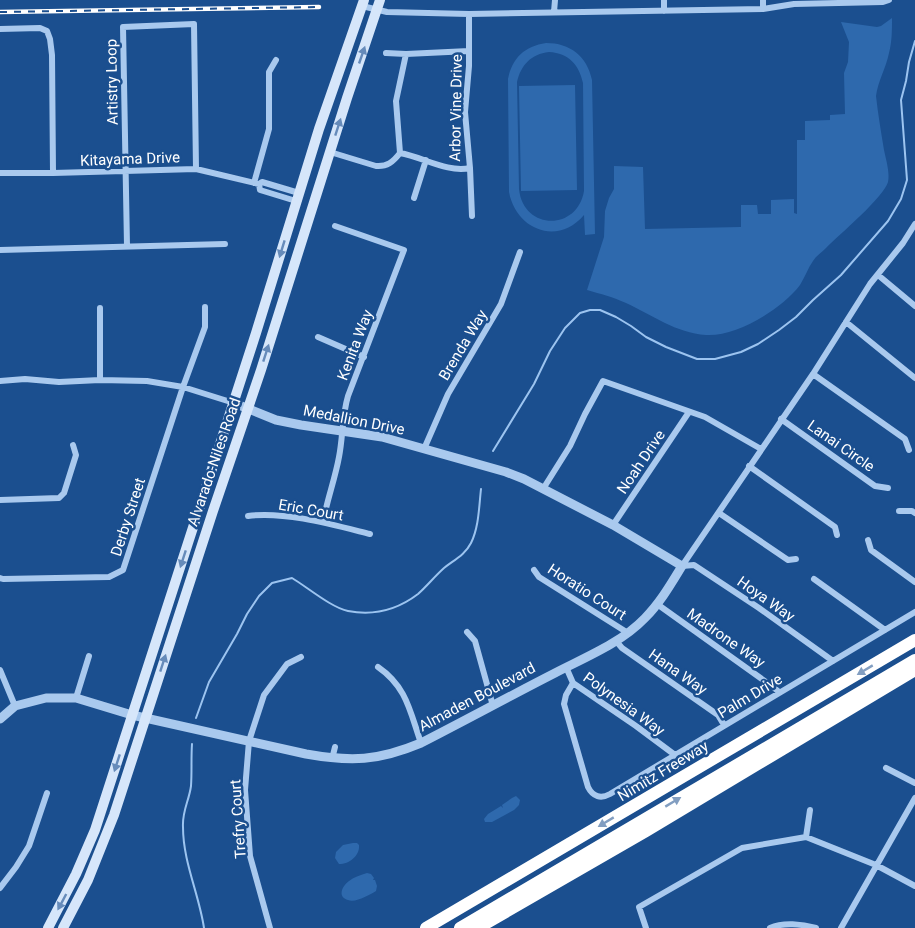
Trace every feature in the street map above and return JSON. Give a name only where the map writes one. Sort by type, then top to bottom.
[{"type":"highway","name":"Nimitz Freeway","points":[[426,928],[915,640]]},
{"type":"highway","points":[[460,928],[915,660]]},
{"type":"highway","points":[[478,928],[646,831],[915,670]]},
{"type":"main road","name":"Alvarado-Niles Road","points":[[48,928],[85,854],[102,810],[298,197],[363,3]]},
{"type":"main road","name":"Alvarado-Niles Road","points":[[63,928],[88,880],[114,815],[378,5]]},
{"type":"main road","points":[[88,880],[84,874],[104,817],[102,810]]},
{"type":"street","points":[[554,12],[555,0]]},
{"type":"street","points":[[664,0],[664,11]]},
{"type":"street","points":[[763,0],[763,9]]},
{"type":"street","points":[[363,3],[378,5],[387,12],[469,14],[763,9],[794,3],[883,2],[889,0]]},
{"type":"street","name":"Arbor Vine Drive","points":[[400,153],[453,168],[470,168],[465,112],[469,14]]},
{"type":"street","name":"Artistry Loop","points":[[125,170],[123,27],[194,24],[195,169]]},
{"type":"street","points":[[0,29],[40,28],[47,31],[50,39],[53,77],[53,173]]},
{"type":"street","points":[[386,54],[469,51]]},
{"type":"street","points":[[330,152],[376,166],[389,164],[400,153],[396,101],[406,54]]},
{"type":"street","points":[[256,184],[269,129],[269,72],[276,60]]},
{"type":"street","points":[[414,198],[426,160]]},
{"type":"street","points":[[470,168],[472,216]]},
{"type":"street","name":"Kitayama Drive","points":[[0,173],[195,169],[256,184],[262,182],[298,197]]},
{"type":"street","points":[[125,170],[127,246]]},
{"type":"street","points":[[915,224],[846,322],[915,378]]},
{"type":"street","name":"Kenita Way","points":[[323,522],[327,500],[335,478],[348,396],[404,250],[335,226]]},
{"type":"street","points":[[0,250],[225,244]]},
{"type":"street","name":"Brenda Way","points":[[424,450],[448,394],[501,304],[520,252]]},
{"type":"street","points":[[878,275],[915,306]]},
{"type":"street","name":"Derby Street","points":[[0,578],[109,576],[123,570],[205,327],[205,307]]},
{"type":"street","points":[[100,308],[100,380]]},
{"type":"street","name":"Almaden Boulevard","points":[[0,719],[15,706],[46,698],[76,698],[132,715],[332,759],[374,758],[400,752],[421,743],[616,641],[645,619],[719,513],[846,322]]},
{"type":"street","points":[[318,337],[364,357]]},
{"type":"street","points":[[813,374],[905,439],[909,450]]},
{"type":"street","name":"Medallion Drive","points":[[0,381],[25,379],[59,382],[147,381],[183,387],[234,403],[276,420],[382,437],[524,479],[613,525],[682,566]]},
{"type":"street","points":[[543,489],[570,446],[603,381],[705,417],[761,449]]},
{"type":"street","name":"Noah Drive","points":[[613,525],[689,412]]},
{"type":"street","name":"Lanai Circle","points":[[781,419],[876,486],[888,488]]},
{"type":"street","points":[[0,500],[59,498],[64,493],[76,455],[73,445]]},
{"type":"street","points":[[749,466],[835,527],[837,535]]},
{"type":"street","points":[[899,511],[915,513]]},
{"type":"street","name":"Eric Court","points":[[249,516],[265,513],[323,522],[370,534]]},
{"type":"street","points":[[719,513],[788,560],[796,559]]},
{"type":"street","points":[[868,540],[871,549],[915,582]]},
{"type":"street","name":"Hoya Way","points":[[682,566],[694,565],[833,661]]},
{"type":"street","name":"Horatio Court","points":[[534,570],[539,577],[628,633]]},
{"type":"street","points":[[814,579],[885,630]]},
{"type":"street","name":"Madrone Way","points":[[657,604],[779,692]]},
{"type":"street","name":"Palm Drive","points":[[573,683],[564,704],[587,784],[596,796],[603,797],[915,612]]},
{"type":"street","points":[[467,632],[476,641],[493,706]]},
{"type":"street","name":"Hana Way","points":[[616,641],[622,648],[718,715],[724,725]]},
{"type":"street","points":[[76,698],[89,656]]},
{"type":"street","name":"Trefry Court","points":[[270,928],[250,855],[245,790],[249,741],[264,695],[287,664],[301,657]]},
{"type":"street","points":[[378,667],[388,674],[404,693],[421,743]]},
{"type":"street","name":"Polynesia Way","points":[[566,667],[573,683],[675,755]]},
{"type":"street","points":[[0,670],[15,706]]},
{"type":"street","points":[[332,759],[335,747]]},
{"type":"street","points":[[886,768],[915,783]]},
{"type":"street","points":[[0,888],[29,846],[47,793]]},
{"type":"street","points":[[841,928],[915,798]]},
{"type":"street","points":[[806,837],[810,810]]},
{"type":"street","points":[[646,928],[639,907],[742,848],[806,837],[876,865],[915,886]]},
{"type":"street","points":[[770,928],[776,925],[805,924],[816,928]]},
{"type":"shaded area","points":[[892,18],[890,49],[876,96],[888,182],[870,206],[816,257],[800,285],[782,303],[758,320],[744,326],[731,331],[706,335],[684,331],[621,301],[587,290],[604,237],[605,211],[614,189],[614,166],[643,167],[645,229],[741,227],[741,205],[757,205],[758,214],[771,214],[771,200],[794,199],[794,213],[797,214],[797,140],[805,140],[805,121],[830,120],[830,115],[845,114],[844,73],[848,62],[849,42],[841,22],[877,27]]},
{"type":"shaded area","points":[[546,43],[570,48],[582,58],[590,72],[595,234],[585,235],[584,215],[574,224],[562,230],[539,229],[520,216],[509,192],[508,79],[516,59],[526,50]],"holes":[[[543,53],[556,53],[572,61],[583,83],[584,191],[579,204],[571,214],[550,221],[530,212],[523,203],[519,189],[517,82],[521,70],[532,58]]]},
{"type":"shaded area","points":[[575,85],[577,190],[521,191],[519,86]]},
{"type":"shaded area","points":[[516,796],[520,800],[514,810],[492,822],[485,822],[484,819],[488,814],[501,806],[503,808],[502,805]]},
{"type":"shaded area","points":[[353,843],[359,845],[356,855],[350,861],[339,864],[335,858],[336,852],[343,845]]},
{"type":"shaded area","points":[[367,873],[371,874],[375,880],[376,891],[359,900],[345,899],[342,891],[346,883]]},
{"type":"waterway","points":[[493,451],[534,384],[550,351],[565,328],[580,313],[600,310],[666,347],[697,359],[715,359],[741,352],[758,344],[796,317],[841,275],[888,221],[901,199],[907,180],[901,100],[915,41]]},
{"type":"waterway","points":[[196,718],[209,682],[247,614],[259,596],[272,583],[292,578],[327,602],[348,611],[376,612],[402,604],[418,594],[469,547],[477,523],[481,489]]},
{"type":"waterway","points":[[192,744],[191,786],[183,827],[188,865],[204,928]]},
{"type":"railway","points":[[0,12],[319,7]]}]
